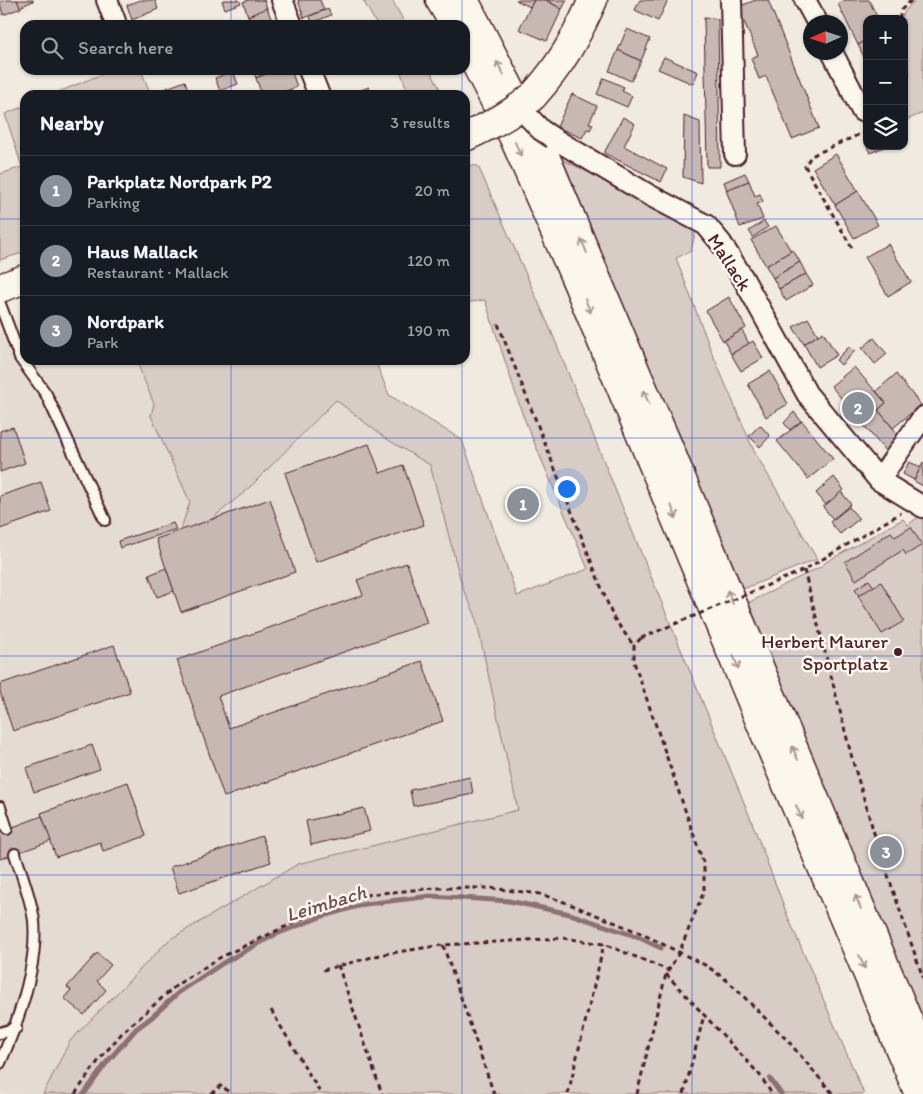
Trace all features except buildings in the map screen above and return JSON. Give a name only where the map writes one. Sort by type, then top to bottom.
[{"type":"main road","points":[[440,0],[452,20]]},
{"type":"main road","points":[[464,0],[544,154],[572,218],[923,1056]]},
{"type":"main road","points":[[470,134],[504,118],[527,102],[551,76],[567,53],[593,0]]},
{"type":"main road","points":[[470,53],[512,136],[577,282],[777,762],[919,1094]]},
{"type":"main road","points":[[0,288],[20,281]]},
{"type":"street","points":[[107,0],[115,20]]},
{"type":"street","points":[[282,0],[290,20]]},
{"type":"street","points":[[731,0],[735,154]]},
{"type":"street","points":[[805,0],[813,15]]},
{"type":"street","points":[[836,60],[862,112]]},
{"type":"street","points":[[311,75],[317,90]]},
{"type":"street","name":"Mallack","points":[[527,102],[541,130],[649,195],[706,225],[721,243],[743,278],[807,394],[878,480],[920,506]]},
{"type":"street","points":[[878,480],[923,417]]},
{"type":"lane","points":[[0,304],[20,358]]},
{"type":"lane","points":[[25,365],[46,394],[105,520]]},
{"type":"lane","points":[[0,807],[7,829]]},
{"type":"lane","points":[[0,1063],[16,1028],[34,953],[34,921],[30,899],[15,854]]},
{"type":"lane","points":[[0,1033],[16,1028]]},
{"type":"path","points":[[900,15],[902,9],[912,0]]},
{"type":"path","points":[[852,248],[805,166],[811,156],[863,133]]},
{"type":"path","points":[[498,324],[613,617],[634,646],[634,662],[704,865],[704,891],[679,952],[666,974],[637,1094]]},
{"type":"path","points":[[634,646],[640,638],[804,570],[920,506]]},
{"type":"path","points":[[804,570],[853,762],[923,978]]},
{"type":"path","points":[[75,1094],[99,1060],[122,1033],[178,984],[221,956],[325,908],[371,894],[435,888],[490,888],[540,894],[630,928],[707,966],[729,982],[788,1041],[833,1094]]},
{"type":"path","points":[[323,970],[384,954],[443,945],[563,938],[604,944],[668,970]]},
{"type":"path","points":[[568,1094],[604,944]]},
{"type":"path","points":[[443,945],[494,1094]]},
{"type":"path","points":[[338,965],[382,1094]]},
{"type":"path","points":[[666,974],[759,1074],[772,1094]]},
{"type":"path","points":[[271,1010],[321,1094]]},
{"type":"path","points":[[684,1094],[704,1014]]},
{"type":"path","points":[[210,1094],[222,1084],[230,1094]]},
{"type":"shaded area","points":[[363,0],[392,0],[403,20],[374,20]]},
{"type":"shaded area","points":[[915,0],[923,0],[923,113],[908,119],[908,77],[910,73],[908,66],[908,15],[903,15]]},
{"type":"shaded area","points":[[100,75],[143,75],[149,90],[63,90]]},
{"type":"shaded area","points":[[402,75],[433,75],[440,90],[407,90]]},
{"type":"shaded area","points":[[20,108],[20,161],[5,114]]},
{"type":"shaded area","points":[[563,160],[652,203],[696,229],[691,251],[676,258],[710,348],[754,451],[817,559],[743,589]]},
{"type":"shaded area","points":[[470,165],[478,166],[552,333],[750,817],[788,917],[864,1094],[43,1094],[70,1041],[169,940],[298,864],[518,810],[475,614],[463,589],[430,465],[385,438],[336,400],[247,490],[208,522],[180,531],[190,502],[151,416],[154,404],[138,365],[377,365],[389,395],[462,440],[517,596],[588,569],[523,416],[485,300],[470,302]]},
{"type":"shaded area","points":[[20,168],[20,254],[0,260],[0,174]]},
{"type":"shaded area","points":[[0,329],[6,340],[20,336],[20,365],[138,365],[154,404],[151,416],[190,502],[180,531],[247,490],[337,400],[385,438],[430,465],[463,589],[475,614],[518,810],[298,864],[70,1041],[43,1094],[0,1094]]},
{"type":"shaded area","points":[[923,513],[923,1028],[748,603],[822,566],[903,519],[908,525]]},
{"type":"waterway","name":"Leimbach","points":[[84,1094],[107,1062],[136,1029],[178,993],[223,963],[274,935],[323,916],[365,904],[431,896],[509,901],[570,914],[638,937],[661,948]]},
{"type":"waterway","name":"Leimbach","points":[[770,1079],[781,1094]]},
{"type":"place","name":"Haus Mallack","points":[[858,408]]},
{"type":"place","name":"Parkplatz Nordpark P2","points":[[523,504]]},
{"type":"place","name":"Herbert Maurer Sportplatz","points":[[898,652]]},
{"type":"place","name":"Nordpark","points":[[886,852]]}]
